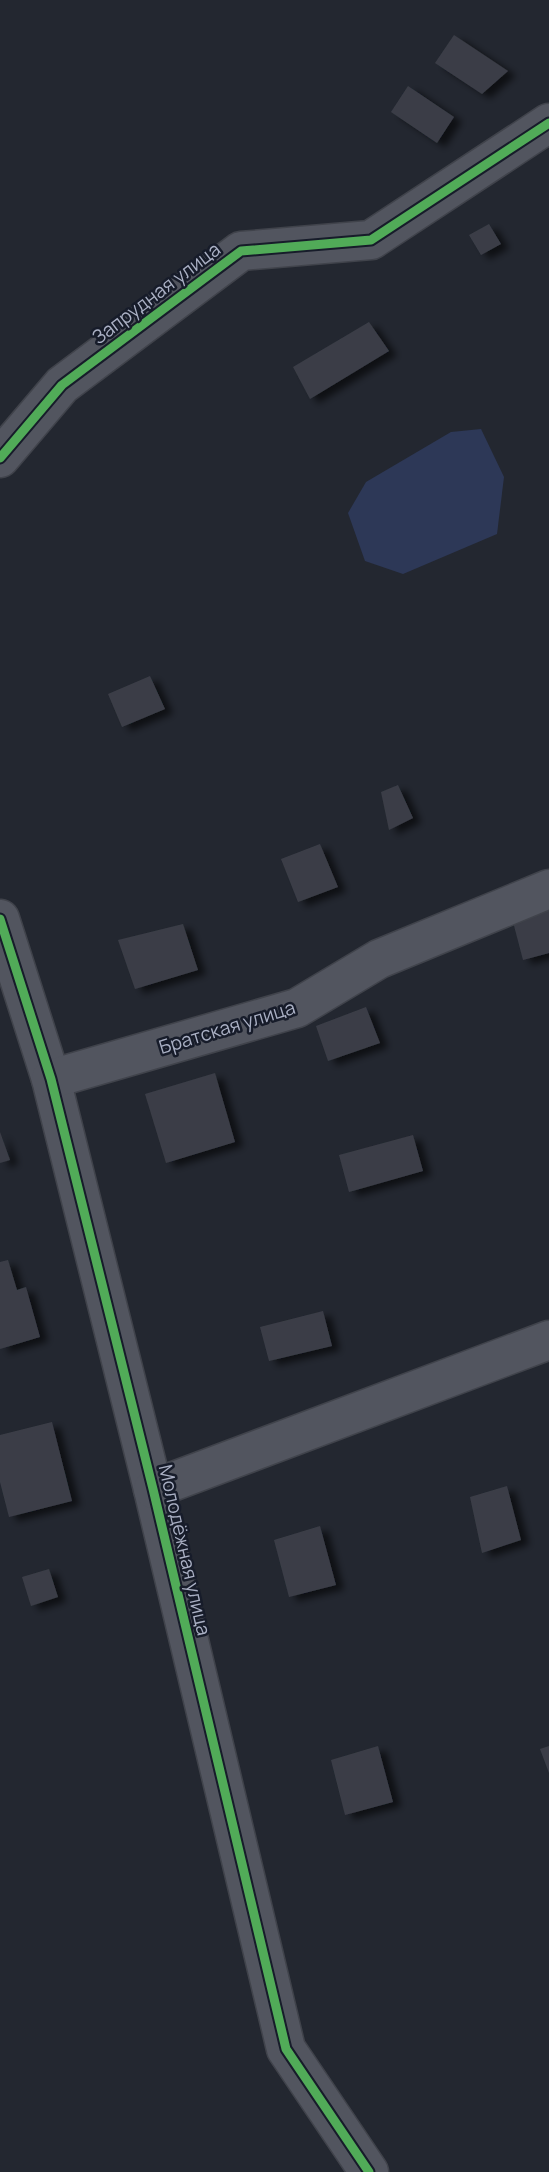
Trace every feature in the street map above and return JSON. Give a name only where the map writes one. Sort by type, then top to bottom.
[{"type":"street","name":"Запрудная улица","points":[[0,458],[62,385],[241,251],[370,240],[549,123]]},
{"type":"street","name":"Братская улица","points":[[51,1079],[297,1007],[379,960],[549,889]]},
{"type":"street","name":"Молодёжная улица","points":[[0,919],[17,1029],[51,1079],[153,1489],[286,2049],[369,2172]]},
{"type":"street","points":[[153,1489],[549,1340]]},
{"type":"water","points":[[481,429],[504,477],[497,534],[403,574],[365,561],[348,513],[366,482],[451,432]]},
{"type":"building","points":[[454,35],[508,71],[482,94],[435,63]]},
{"type":"building","points":[[408,86],[454,117],[437,143],[391,112]]},
{"type":"building","points":[[489,224],[501,244],[481,255],[469,235]]},
{"type":"building","points":[[369,322],[389,351],[310,399],[293,367]]},
{"type":"building","points":[[150,676],[165,709],[122,727],[108,694]]},
{"type":"building","points":[[398,785],[413,818],[389,830],[381,792]]},
{"type":"building","points":[[320,844],[338,887],[298,902],[281,859]]},
{"type":"building","points":[[549,909],[549,953],[523,960],[512,918]]},
{"type":"building","points":[[183,924],[198,970],[135,989],[118,940]]},
{"type":"building","points":[[366,1007],[380,1043],[328,1061],[316,1026]]},
{"type":"building","points":[[215,1073],[235,1142],[166,1163],[145,1094]]},
{"type":"building","points":[[0,1132],[10,1160],[0,1163]]},
{"type":"building","points":[[413,1135],[423,1171],[349,1192],[339,1155]]},
{"type":"building","points":[[8,1260],[17,1290],[26,1287],[40,1337],[0,1349],[0,1262]]},
{"type":"building","points":[[323,1311],[332,1346],[269,1361],[260,1327]]},
{"type":"building","points":[[52,1422],[72,1501],[9,1517],[0,1482],[0,1435]]},
{"type":"building","points":[[507,1486],[521,1540],[482,1553],[470,1497]]},
{"type":"building","points":[[320,1526],[336,1585],[289,1597],[274,1540]]},
{"type":"building","points":[[49,1569],[58,1597],[31,1606],[22,1577]]},
{"type":"building","points":[[378,1746],[393,1802],[345,1815],[331,1760]]},
{"type":"building","points":[[549,1746],[549,1773],[540,1749]]},
{"type":"cycle path","points":[[0,458],[62,385],[241,251],[371,240],[549,123]]},
{"type":"cycle path","points":[[0,919],[51,1079],[153,1489],[286,2049],[369,2172]]}]
